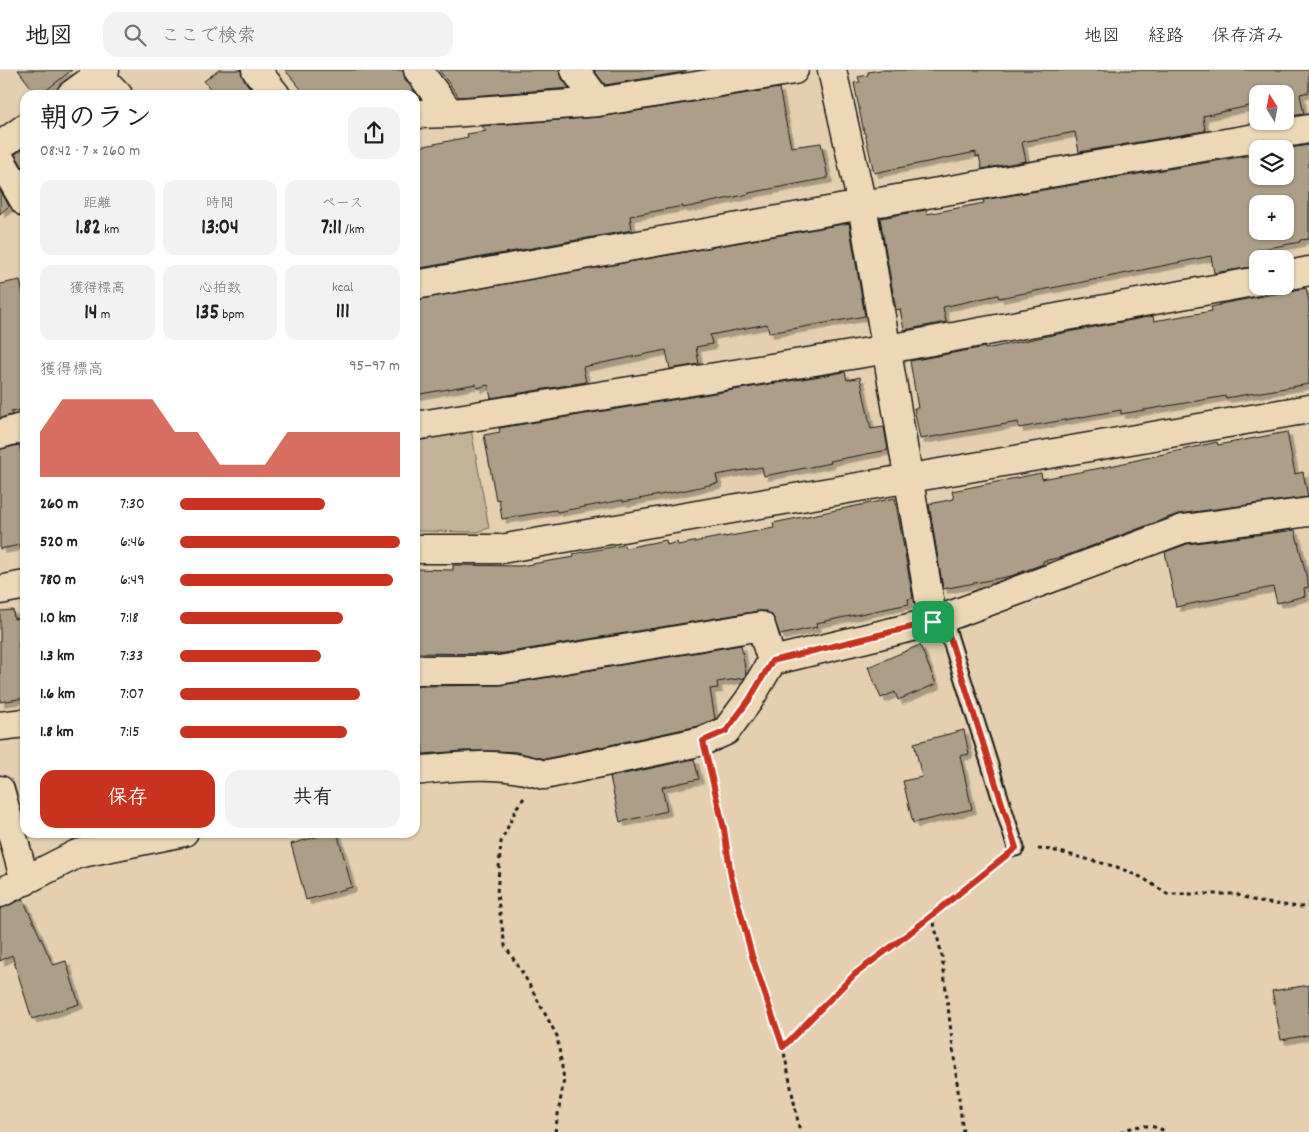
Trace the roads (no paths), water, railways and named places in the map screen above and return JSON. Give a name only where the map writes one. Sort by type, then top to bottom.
[{"type":"street","points":[[256,70],[272,90]]},
{"type":"street","points":[[418,70],[450,113]]},
{"type":"street","points":[[575,70],[598,102]]},
{"type":"street","points":[[420,114],[598,102],[749,73],[794,70]]},
{"type":"street","points":[[832,70],[862,205],[888,349],[908,478],[938,620]]},
{"type":"street","points":[[77,90],[99,72],[114,90]]},
{"type":"street","points":[[420,284],[862,205],[1309,129]]},
{"type":"street","points":[[0,146],[20,132]]},
{"type":"street","points":[[0,159],[20,193]]},
{"type":"street","points":[[1294,274],[1309,271]]},
{"type":"street","points":[[420,425],[888,349],[1249,283]]},
{"type":"street","points":[[420,549],[500,549],[1309,409]]},
{"type":"street","points":[[0,434],[20,428]]},
{"type":"street","points":[[420,770],[461,766],[526,769],[544,775],[703,741],[726,731],[749,700],[772,661],[938,620],[1183,529],[1309,512]]},
{"type":"street","points":[[0,590],[20,586]]},
{"type":"street","points":[[420,670],[499,670],[761,626],[772,661]]},
{"type":"street","points":[[0,726],[20,723]]},
{"type":"street","points":[[0,790],[26,881]]},
{"type":"street","points":[[0,893],[77,854],[155,838]]},
{"type":"lane","points":[[938,620],[1016,848]]}]
